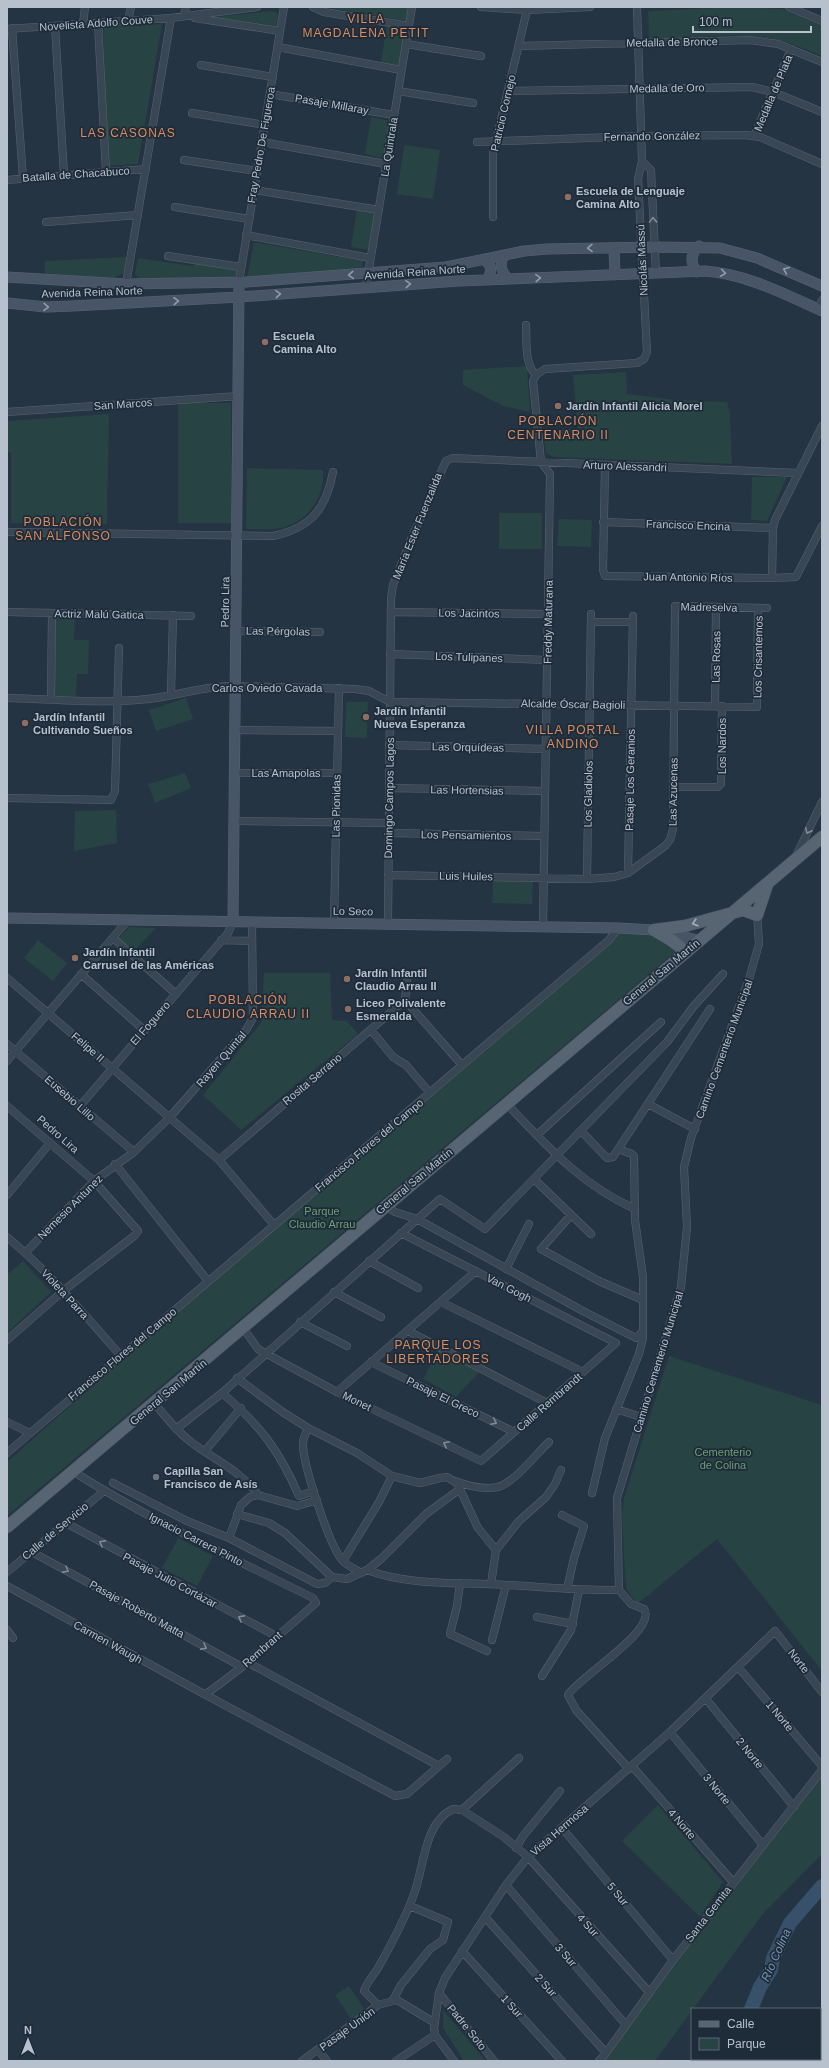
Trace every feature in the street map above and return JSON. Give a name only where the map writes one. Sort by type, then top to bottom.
[{"type":"main road","name":"General San Martín","points":[[7,1527],[74,1472],[685,951],[822,837]]},
{"type":"main road","points":[[654,930],[685,926],[743,910],[757,915],[767,883]]},
{"type":"main road","points":[[654,930],[671,940],[685,951]]},
{"type":"street","points":[[83,24],[85,7]]},
{"type":"street","points":[[128,21],[131,7]]},
{"type":"street","points":[[186,7],[184,16],[280,31]]},
{"type":"street","name":"Novelista Adolfo Couve","points":[[9,29],[171,18],[257,7]]},
{"type":"street","name":"Fray Pedro De Figueroa","points":[[239,282],[284,7]]},
{"type":"street","points":[[313,7],[324,12],[409,26]]},
{"type":"street","name":"La Quintrala","points":[[366,287],[412,7]]},
{"type":"street","points":[[481,7],[527,10],[590,7]]},
{"type":"street","name":"Nicolás Massú","points":[[536,375],[545,369],[636,363],[644,359],[647,352],[638,179],[642,161],[642,136],[637,7]]},
{"type":"street","points":[[789,7],[822,21]]},
{"type":"street","name":"Patricio Cornejo","points":[[493,217],[493,164],[496,141],[527,10]]},
{"type":"street","points":[[126,284],[171,18]]},
{"type":"street","points":[[98,23],[106,172]]},
{"type":"street","points":[[55,26],[64,175]]},
{"type":"street","points":[[9,29],[23,178]]},
{"type":"street","name":"Medalla de Bronce","points":[[519,46],[750,40],[778,44],[822,62]]},
{"type":"street","points":[[406,44],[481,56]]},
{"type":"street","points":[[278,47],[402,70]]},
{"type":"street","name":"Medalla de Plata","points":[[754,136],[791,50]]},
{"type":"street","points":[[201,65],[273,77]]},
{"type":"street","name":"Medalla de Oro","points":[[508,91],[746,87],[773,92],[822,112]]},
{"type":"street","points":[[398,91],[473,103]]},
{"type":"street","name":"Pasaje Millaray","points":[[270,94],[394,115]]},
{"type":"street","points":[[192,113],[265,125]]},
{"type":"street","name":"Fernando González","points":[[477,142],[642,136],[754,136],[822,164]]},
{"type":"street","points":[[262,142],[386,164]]},
{"type":"street","points":[[184,160],[257,171]]},
{"type":"street","name":"Nicolás Massú","points":[[642,161],[651,170],[656,273]]},
{"type":"street","name":"Batalla de Chacabuco","points":[[7,180],[146,169]]},
{"type":"street","points":[[254,190],[378,210]]},
{"type":"street","points":[[175,207],[249,219]]},
{"type":"street","points":[[46,222],[138,215]]},
{"type":"street","points":[[246,235],[370,258]]},
{"type":"street","points":[[697,272],[692,266],[691,259],[694,251],[699,246]]},
{"type":"street","name":"Avenida Reina Norte","points":[[7,277],[126,284],[239,282],[368,274],[446,267],[547,249],[699,246],[737,251],[822,286]]},
{"type":"street","points":[[614,248],[615,275]]},
{"type":"street","points":[[168,256],[241,267]]},
{"type":"street","points":[[504,256],[501,268],[502,272],[508,279]]},
{"type":"street","points":[[485,260],[490,265],[491,269],[487,280]]},
{"type":"street","name":"Avenida Reina Norte","points":[[7,303],[59,307],[239,297],[366,287],[487,280],[697,272],[724,273],[748,279],[821,307]]},
{"type":"street","name":"Pedro Lira","points":[[233,922],[238,536],[239,282]]},
{"type":"street","name":"Freddy Maturana","points":[[526,325],[529,364],[531,370],[536,375],[533,381],[541,462],[550,474],[543,926]]},
{"type":"street","name":"San Marcos","points":[[7,412],[239,396]]},
{"type":"street","points":[[772,578],[773,528],[798,473],[821,430]]},
{"type":"street","name":"Arturo Alessandri","points":[[452,458],[798,473]]},
{"type":"street","name":"María Ester Fuenzalida","points":[[391,599],[393,585],[441,468],[446,461],[452,458]]},
{"type":"street","points":[[603,522],[605,465]]},
{"type":"street","points":[[7,532],[273,536],[288,533],[300,527],[314,516],[325,502],[330,489],[333,472]]},
{"type":"street","name":"Francisco Encina","points":[[603,522],[773,528]]},
{"type":"street","name":"Juan Antonio Ríos","points":[[603,522],[602,570],[605,576],[772,578],[796,576],[822,526]]},
{"type":"street","name":"Domingo Campos Lagos","points":[[388,924],[391,599]]},
{"type":"street","name":"Madreselva","points":[[675,606],[767,608]]},
{"type":"street","name":"Las Azucenas","points":[[544,878],[614,877],[628,873],[665,846],[670,840],[673,829],[675,606]]},
{"type":"street","name":"Las Rosas","points":[[716,607],[719,706]]},
{"type":"street","name":"Los Crisantemos","points":[[757,707],[758,608]]},
{"type":"street","name":"Actriz Malú Gatica","points":[[7,612],[191,616]]},
{"type":"street","name":"Los Jacintos","points":[[391,612],[548,614]]},
{"type":"street","points":[[51,699],[52,613]]},
{"type":"street","name":"Los Gladiolos","points":[[587,878],[591,614]]},
{"type":"street","points":[[171,694],[173,615]]},
{"type":"street","name":"Pasaje Los Geranios","points":[[591,622],[633,619],[628,873]]},
{"type":"street","name":"Las Pérgolas","points":[[237,631],[320,632]]},
{"type":"street","points":[[7,798],[111,800],[114,791],[119,648]]},
{"type":"street","name":"Los Tulipanes","points":[[390,654],[547,660]]},
{"type":"street","name":"Carlos Oviedo Cavada","points":[[7,698],[118,701],[149,699],[209,687],[236,686],[339,688],[369,691],[390,702]]},
{"type":"street","name":"Las Pionidas","points":[[334,923],[339,688]]},
{"type":"street","name":"Alcalde Óscar Bagioli","points":[[390,702],[757,707]]},
{"type":"street","name":"Los Nardos","points":[[673,787],[718,787],[722,784],[719,706]]},
{"type":"street","points":[[236,730],[338,731]]},
{"type":"street","name":"Las Orquídeas","points":[[390,745],[546,749]]},
{"type":"street","name":"Las Amapolas","points":[[235,773],[337,773]]},
{"type":"street","name":"Las Hortensias","points":[[389,788],[545,791]]},
{"type":"street","points":[[794,860],[822,802]]},
{"type":"street","points":[[234,821],[389,823]]},
{"type":"street","name":"Los Pensamientos","points":[[389,832],[544,836]]},
{"type":"street","name":"Luis Huiles","points":[[388,875],[544,878]]},
{"type":"street","name":"Camino Cementerio Municipal","points":[[619,1590],[617,1498],[682,1287],[687,1233],[684,1167],[688,1148],[749,979],[759,944],[757,915],[752,896]]},
{"type":"street","name":"Lo Seco","points":[[7,918],[618,928],[654,930],[698,940]]},
{"type":"street","points":[[7,1061],[128,920]]},
{"type":"street","name":"El Foguero","points":[[80,1106],[231,928],[233,922]]},
{"type":"street","name":"Rayen Quintal","points":[[170,1117],[246,1030],[253,1018],[252,922]]},
{"type":"street","name":"Francisco Flores del Campo","points":[[7,1453],[610,940],[618,928]]},
{"type":"street","points":[[113,938],[176,994]]},
{"type":"street","points":[[221,940],[252,941]]},
{"type":"street","points":[[81,974],[144,1030]]},
{"type":"street","points":[[176,1428],[222,1393],[265,1353],[440,1199],[485,1229],[667,1042],[693,1007],[723,974]]},
{"type":"street","name":"Felipe II","points":[[7,978],[219,1160],[274,1226]]},
{"type":"street","points":[[407,981],[405,1000],[462,1065]]},
{"type":"street","name":"Rosita Serrano","points":[[219,1160],[308,1081],[371,1030],[405,1000]]},
{"type":"street","points":[[580,1131],[608,1158],[613,1157],[710,1009]]},
{"type":"street","points":[[537,1135],[661,1022]]},
{"type":"street","points":[[371,1030],[393,1057],[406,1066],[430,1093]]},
{"type":"street","name":"Eusebio Lillo","points":[[7,1044],[134,1152]]},
{"type":"street","points":[[506,1103],[557,1155],[591,1185],[634,1209]]},
{"type":"street","points":[[648,1104],[695,1129]]},
{"type":"street","name":"Pedro Lira","points":[[7,1106],[94,1181],[138,1231],[134,1236],[63,1291]]},
{"type":"street","name":"Nemesio Antunez","points":[[26,1252],[94,1181],[115,1164],[134,1152],[170,1117]]},
{"type":"street","points":[[7,1195],[50,1143]]},
{"type":"street","points":[[592,1493],[602,1450],[616,1409],[639,1354],[644,1331],[642,1264],[634,1209],[634,1156],[618,1149]]},
{"type":"street","points":[[115,1164],[208,1281]]},
{"type":"street","points":[[534,1179],[591,1234]]},
{"type":"street","points":[[385,1206],[394,1212],[417,1219],[506,1269],[636,1338],[644,1331]]},
{"type":"street","points":[[571,1215],[541,1250],[599,1281],[643,1300]]},
{"type":"street","points":[[506,1269],[529,1224]]},
{"type":"street","name":"Van Gogh","points":[[401,1233],[616,1343]]},
{"type":"street","name":"Violeta Parra","points":[[7,1236],[26,1252],[63,1291],[120,1356]]},
{"type":"street","points":[[369,1261],[418,1288]]},
{"type":"street","points":[[337,1392],[476,1271]]},
{"type":"street","points":[[7,1340],[63,1291]]},
{"type":"street","points":[[334,1292],[381,1317]]},
{"type":"street","points":[[441,1302],[583,1372]]},
{"type":"street","points":[[300,1322],[347,1346]]},
{"type":"street","name":"Monet","points":[[243,1328],[258,1349],[265,1353],[337,1392],[481,1461]]},
{"type":"street","points":[[408,1331],[547,1403]]},
{"type":"street","name":"Calle Rembrandt","points":[[481,1461],[616,1343]]},
{"type":"street","name":"Pasaje El Greco","points":[[371,1362],[514,1432]]},
{"type":"street","points":[[238,1378],[270,1404],[308,1428],[357,1453],[392,1476],[420,1483],[440,1478],[450,1478],[455,1481],[483,1488],[499,1487],[516,1475],[550,1442]]},
{"type":"street","points":[[222,1393],[241,1408],[261,1429],[276,1449],[299,1496],[314,1491]]},
{"type":"street","points":[[154,1403],[176,1428],[194,1445],[205,1451],[245,1480],[258,1495]]},
{"type":"street","points":[[205,1451],[241,1408]]},
{"type":"street","points":[[616,1409],[641,1417]]},
{"type":"street","points":[[7,1422],[30,1433]]},
{"type":"street","points":[[308,1428],[303,1446],[314,1491],[330,1536],[343,1561],[364,1571],[395,1578],[579,1590],[619,1590],[631,1604],[644,1609],[646,1615],[644,1624],[620,1649],[578,1683],[568,1695],[576,1710],[630,1768]]},
{"type":"street","points":[[490,1584],[496,1550],[519,1521],[546,1497],[555,1484],[561,1470]]},
{"type":"street","name":"Ignacio Carrera Pinto","points":[[74,1472],[177,1530],[314,1598],[316,1601],[314,1606]]},
{"type":"street","points":[[343,1561],[379,1502],[392,1476]]},
{"type":"street","points":[[455,1481],[478,1528],[496,1550]]},
{"type":"street","points":[[113,1482],[187,1521],[229,1538],[314,1583],[325,1583],[332,1577]]},
{"type":"street","points":[[237,1514],[268,1523],[285,1533],[332,1577],[347,1579],[364,1571],[381,1559],[426,1514],[460,1489]]},
{"type":"street","name":"Calle de Servicio","points":[[7,1572],[104,1490]]},
{"type":"street","points":[[229,1538],[237,1514],[243,1502],[250,1497],[258,1495],[293,1506],[303,1505],[317,1500]]},
{"type":"street","points":[[562,1515],[584,1526],[574,1558],[567,1589]]},
{"type":"street","name":"Pasaje Julio Cortázar","points":[[66,1523],[276,1636]]},
{"type":"street","name":"Pasaje Roberto Matta","points":[[32,1552],[244,1665],[439,1766]]},
{"type":"street","points":[[460,1583],[457,1606],[450,1634],[487,1651]]},
{"type":"street","points":[[492,1640],[506,1585]]},
{"type":"street","name":"Carmen Waugh","points":[[7,1586],[395,1796],[407,1794],[447,1759]]},
{"type":"street","points":[[542,1676],[573,1624],[579,1590]]},
{"type":"street","name":"Rembrant","points":[[206,1693],[244,1665],[276,1636],[314,1606]]},
{"type":"street","points":[[537,1617],[573,1624]]},
{"type":"street","points":[[7,1630],[13,1638]]},
{"type":"street","name":"Vista Hermosa","points":[[435,2035],[435,2023],[440,1993],[445,1978],[506,1885],[528,1857],[670,1732],[775,1631]]},
{"type":"street","name":"Norte","points":[[775,1631],[822,1692]]},
{"type":"street","name":"1 Norte","points":[[738,1667],[822,1766]]},
{"type":"street","name":"2 Norte","points":[[706,1699],[794,1807]]},
{"type":"street","name":"3 Norte","points":[[670,1732],[763,1846]]},
{"type":"street","points":[[378,2005],[364,1991],[365,1987],[378,1968],[410,1906],[417,1887],[423,1854],[436,1824],[446,1812],[453,1809],[462,1810],[519,1758]]},
{"type":"street","name":"4 Norte","points":[[630,1768],[733,1882]]},
{"type":"street","name":"Santa Gemita","points":[[599,2061],[673,1960],[822,1770]]},
{"type":"street","points":[[516,1848],[522,1836],[560,1791]]},
{"type":"street","name":"4 Sur","points":[[462,1810],[528,1857],[649,1992]]},
{"type":"street","name":"5 Sur","points":[[562,1828],[673,1960]]},
{"type":"street","name":"3 Sur","points":[[506,1885],[626,2025]]},
{"type":"street","points":[[410,1906],[448,1922],[443,1940],[430,1949],[401,1985],[393,2000],[397,2000],[419,2012],[435,2023]]},
{"type":"street","name":"2 Sur","points":[[485,1918],[606,2053]]},
{"type":"street","name":"1 Sur","points":[[462,1951],[562,2061]]},
{"type":"street","name":"Padre Soto","points":[[440,1993],[494,2061]]},
{"type":"street","name":"Pasaje Unión","points":[[302,2061],[378,2005],[393,2000]]},
{"type":"street","points":[[396,2061],[435,2035],[454,2061]]},
{"type":"street","points":[[318,2050],[327,2061]]},
{"type":"green space","points":[[324,7],[408,7],[407,21]]},
{"type":"green space","points":[[737,7],[782,9],[822,26],[822,56],[781,41],[752,36],[649,40],[648,11]]},
{"type":"green space","points":[[272,11],[278,13],[276,26],[214,17]]},
{"type":"green space","points":[[162,24],[138,164],[107,166],[103,27]]},
{"type":"green space","points":[[387,25],[406,29],[399,66],[381,62]]},
{"type":"green space","points":[[371,117],[390,121],[383,158],[365,154]]},
{"type":"green space","points":[[404,145],[440,150],[433,199],[397,194]]},
{"type":"green space","points":[[357,210],[376,213],[369,250],[351,247]]},
{"type":"green space","points":[[254,242],[363,261],[361,269],[247,278]]},
{"type":"green space","points":[[127,257],[124,273],[114,278],[45,274],[45,261]]},
{"type":"green space","points":[[138,258],[192,266],[195,263],[239,269],[235,278],[140,279],[135,274]]},
{"type":"green space","points":[[527,366],[530,412],[503,406],[463,385],[463,370]]},
{"type":"green space","points":[[626,372],[627,394],[676,400],[727,402],[730,413],[732,464],[554,457],[546,453],[543,432],[578,428],[573,375]]},
{"type":"green space","points":[[178,403],[231,403],[232,523],[178,523]]},
{"type":"green space","points":[[109,414],[107,524],[11,523],[11,453],[7,452],[7,421]]},
{"type":"green space","points":[[247,468],[323,470],[322,487],[316,503],[305,516],[285,527],[274,529],[246,529]]},
{"type":"green space","points":[[752,477],[787,477],[767,521],[751,520]]},
{"type":"green space","points":[[499,513],[542,513],[542,549],[499,549]]},
{"type":"green space","points":[[559,519],[592,520],[591,547],[557,546]]},
{"type":"green space","points":[[56,617],[75,617],[74,640],[89,640],[88,674],[77,674],[76,696],[53,696]]},
{"type":"green space","points":[[186,698],[193,719],[156,731],[149,710]]},
{"type":"green space","points":[[346,702],[368,702],[367,738],[345,737]]},
{"type":"green space","points":[[185,773],[191,788],[155,803],[148,784]]},
{"type":"green space","points":[[116,810],[117,843],[74,851],[75,811]]},
{"type":"green space","points":[[493,880],[533,881],[532,904],[492,903]]},
{"type":"green space","points":[[129,927],[156,928],[134,951],[118,939]]},
{"type":"green space","name":"Parque Claudio Arrau","points":[[626,931],[661,938],[677,948],[675,952],[7,1516],[7,1462],[264,1234],[619,934]]},
{"type":"green space","points":[[38,940],[67,963],[53,981],[24,958]]},
{"type":"green space","points":[[264,973],[330,973],[332,1020],[347,1021],[358,1034],[241,1130],[203,1095],[261,1023]]},
{"type":"green space","points":[[23,1261],[51,1292],[7,1333],[7,1272],[9,1273]]},
{"type":"green space","points":[[439,1349],[480,1371],[456,1397],[423,1379]]},
{"type":"green space","name":"Cementerio de Colina","points":[[669,1356],[822,1405],[822,1671],[717,1539],[637,1604],[627,1590],[622,1516],[624,1498]]},
{"type":"green space","points":[[178,1538],[213,1556],[197,1586],[162,1568]]},
{"type":"green space","points":[[822,1772],[822,1854],[762,1915],[694,2008],[691,2008],[691,2012],[655,2061],[604,2061],[651,1992]]},
{"type":"green space","points":[[658,1805],[723,1882],[700,1917],[622,1841]]},
{"type":"green space","points":[[349,1986],[365,2010],[351,2019],[335,1995]]},
{"type":"green space","points":[[443,2010],[486,2061],[464,2061],[443,2028]]},
{"type":"waterway","name":"Río Colina","points":[[751,2008],[760,1987],[771,1970],[773,1958],[790,1923],[822,1886]]},
{"type":"place","name":"Escuela de Lenguaje Camina Alto","points":[[568,197]]},
{"type":"place","name":"Escuela Camina Alto","points":[[265,342]]},
{"type":"place","name":"Jardín Infantil Alicia Morel","points":[[558,406]]},
{"type":"place","name":"Jardín Infantil Nueva Esperanza","points":[[366,717]]},
{"type":"place","name":"Jardín Infantil Cultivando Sueños","points":[[25,723]]},
{"type":"place","name":"Jardín Infantil Carrusel de las Américas","points":[[75,958]]},
{"type":"place","name":"Jardín Infantil Claudio Arrau II","points":[[347,979]]},
{"type":"place","name":"Liceo Polivalente Esmeralda","points":[[348,1009]]},
{"type":"place","name":"Capilla San Francisco de Asís","points":[[156,1477]]},
{"type":"district","name":"VILLA MAGDALENA PETIT","points":[[366,26]]},
{"type":"district","name":"LAS CASONAS","points":[[128,133]]},
{"type":"district","name":"POBLACIÓN CENTENARIO II","points":[[558,428]]},
{"type":"district","name":"POBLACIÓN SAN ALFONSO","points":[[63,529]]},
{"type":"district","name":"VILLA PORTAL ANDINO","points":[[573,737]]},
{"type":"district","name":"POBLACIÓN CLAUDIO ARRAU II","points":[[248,1007]]},
{"type":"district","name":"PARQUE LOS LIBERTADORES","points":[[438,1352]]}]
